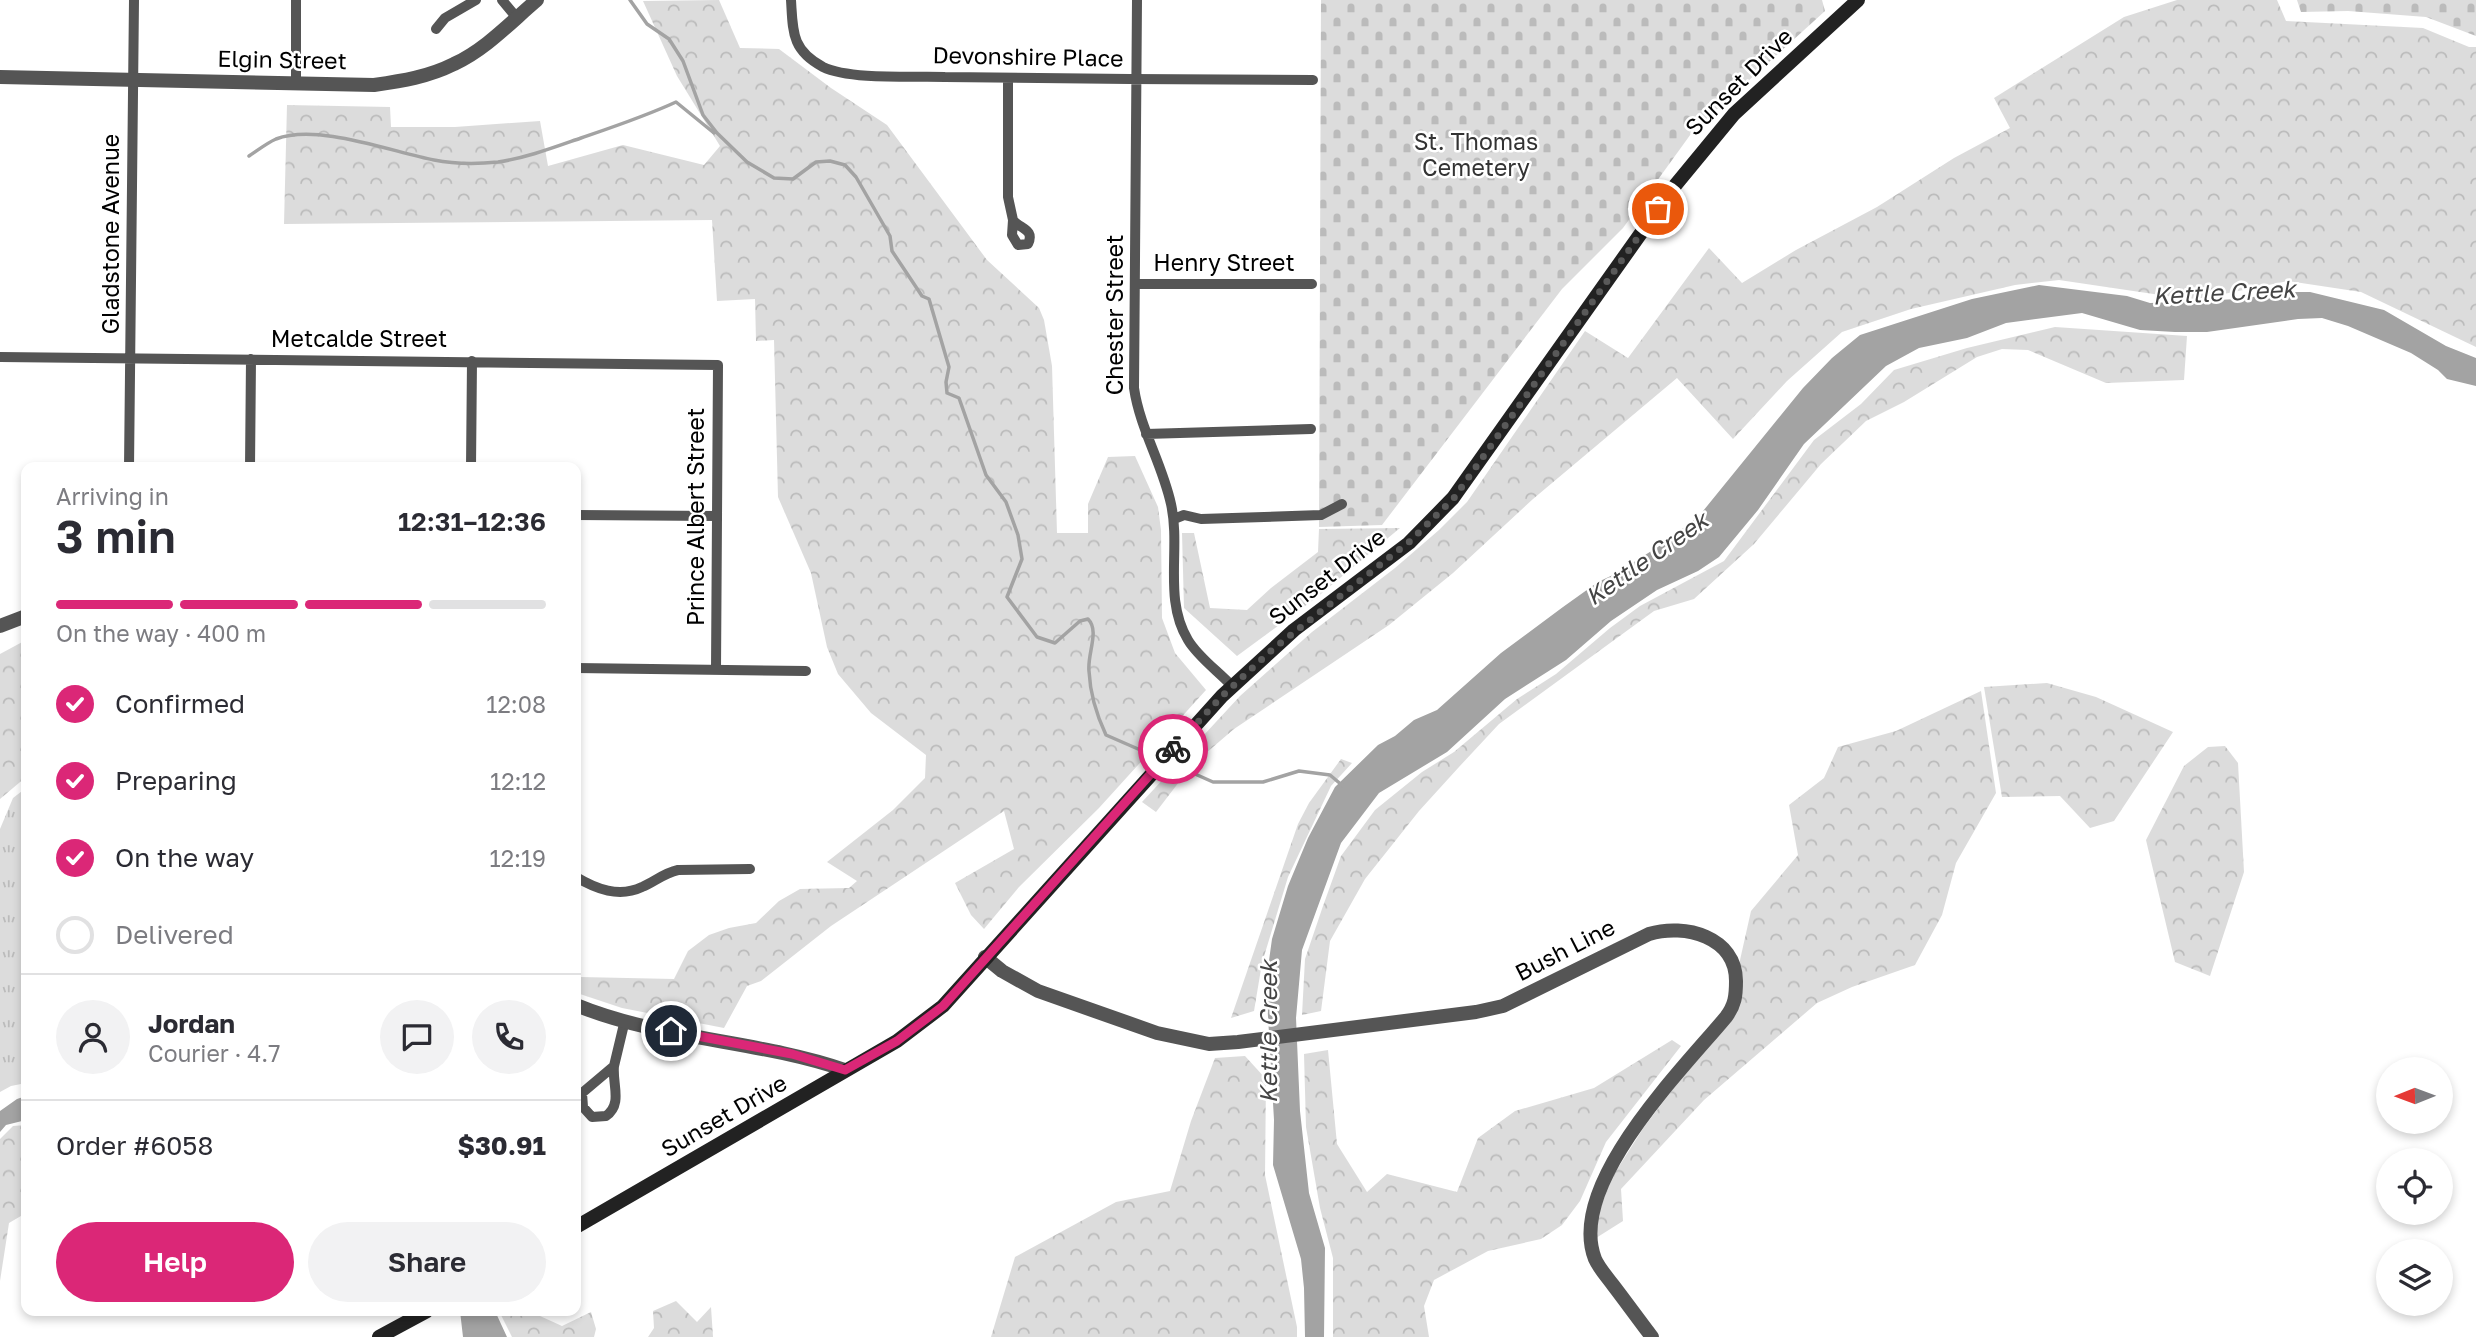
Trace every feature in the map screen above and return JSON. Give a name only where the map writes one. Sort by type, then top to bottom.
[{"type":"main road","name":"Sunset Drive","points":[[581,1224],[897,1041],[930,1017],[971,977],[985,957],[1232,686],[1294,630],[1409,542],[1454,498],[1673,188],[1701,153],[1734,114],[1858,0]]},
{"type":"main road","points":[[379,1337],[418,1316]]},
{"type":"street","name":"Gladstone Avenue","points":[[129,462],[134,0]]},
{"type":"street","points":[[296,0],[296,82]]},
{"type":"street","points":[[436,29],[445,18],[477,0]]},
{"type":"street","points":[[502,0],[517,18]]},
{"type":"street","name":"Elgin Street","points":[[0,77],[374,85],[422,77],[462,60],[537,0]]},
{"type":"street","name":"Devonshire Place","points":[[791,0],[794,38],[805,52],[825,68],[854,74],[1313,80]]},
{"type":"street","name":"Chester Street","points":[[1137,0],[1134,388],[1138,413],[1167,486],[1174,519],[1175,611],[1189,642],[1232,686]]},
{"type":"street","points":[[1008,78],[1007,197],[1013,220]]},
{"type":"street","name":"Henry Street","points":[[1136,284],[1312,284]]},
{"type":"street","name":"Metcalde Street","points":[[0,357],[718,365]]},
{"type":"street","points":[[250,462],[251,359]]},
{"type":"street","points":[[471,462],[472,361]]},
{"type":"street","name":"Prince Albert Street","points":[[716,670],[718,365]]},
{"type":"street","points":[[1146,434],[1311,429]]},
{"type":"street","points":[[1174,519],[1184,514],[1201,519],[1321,515],[1342,504]]},
{"type":"street","points":[[581,514],[718,516]]},
{"type":"street","points":[[0,626],[21,618]]},
{"type":"street","points":[[581,668],[806,671]]},
{"type":"street","points":[[581,879],[605,890],[625,892],[643,887],[668,872],[678,870],[750,869]]},
{"type":"street","name":"Bush Line","points":[[985,957],[1002,971],[1038,991],[1157,1033],[1202,1043],[1238,1042],[1476,1012],[1503,1006],[1649,934],[1675,929],[1691,931],[1711,939],[1725,950],[1735,966],[1737,992],[1732,1009],[1631,1132],[1610,1168],[1591,1220],[1590,1233],[1596,1261],[1652,1337]]},
{"type":"street","points":[[581,1007],[625,1020],[718,1041],[792,1054],[845,1070]]},
{"type":"street","points":[[614,1066],[582,1093],[583,1107],[592,1116],[606,1116],[615,1106],[612,1079],[625,1020]]},
{"type":"green space","points":[[719,0],[740,48],[779,49],[887,125],[987,260],[1039,308],[1044,320],[1052,366],[1057,533],[1088,533],[1088,504],[1108,457],[1135,456],[1158,507],[1161,530],[1162,618],[1175,653],[1206,690],[1099,808],[1019,887],[984,929],[971,915],[955,883],[1014,849],[1004,811],[831,926],[761,981],[747,986],[724,1028],[622,1008],[581,994],[581,977],[674,979],[688,951],[709,935],[756,923],[779,901],[800,889],[849,888],[857,881],[827,862],[893,810],[925,778],[926,755],[871,713],[838,674],[827,647],[811,573],[778,497],[774,340],[756,341],[755,299],[717,301],[712,220],[284,224],[287,105],[390,107],[391,127],[455,127],[540,121],[548,166],[623,145],[704,165],[720,146],[677,76],[643,1]]},
{"type":"green space","name":"St. Thomas Cemetery","points":[[1321,0],[1822,0],[1825,11],[1693,131],[1623,228],[1562,289],[1382,525],[1319,527]]},
{"type":"green space","points":[[2177,0],[2277,0],[2286,21],[2423,28],[2469,47],[2476,47],[2476,347],[2361,292],[2288,281],[2194,300],[2059,280],[2015,285],[1911,309],[1842,332],[1787,381],[1733,439],[1677,378],[1533,499],[1453,573],[1389,625],[1234,729],[1192,765],[1156,812],[1142,802],[1240,696],[1312,632],[1395,568],[1467,502],[1585,331],[1628,358],[1709,248],[1742,283],[2010,128],[1994,98],[2124,17]]},
{"type":"green space","points":[[2297,0],[2476,0],[2476,36],[2426,17],[2348,11],[2301,12]]},
{"type":"green space","points":[[2055,327],[2187,336],[2184,380],[2106,383],[2028,350],[2002,349],[1977,357],[1904,402],[1866,421],[1821,464],[1754,544],[1694,599],[1654,611],[1499,724],[1419,811],[1365,879],[1330,941],[1321,1011],[1302,1015],[1305,959],[1323,906],[1341,856],[1375,810],[1422,772],[1454,752],[1517,699],[1556,674],[1640,606],[1724,561],[1814,440],[1861,404],[1894,370],[1967,348]]},
{"type":"green space","points":[[1400,528],[1316,598],[1237,656],[1184,608],[1182,533],[1194,533],[1210,608],[1247,610],[1318,552],[1319,529]]},
{"type":"green space","points":[[21,643],[21,781],[0,799],[0,654]]},
{"type":"green space","points":[[2047,683],[2096,697],[2173,732],[2114,821],[2090,828],[2060,796],[2002,797],[1984,687]]},
{"type":"green space","points":[[1981,691],[1996,793],[1956,863],[1942,915],[1915,965],[1852,987],[1817,1003],[1704,1100],[1621,1189],[1623,1221],[1596,1238],[1597,1218],[1611,1179],[1644,1127],[1738,1004],[1738,969],[1751,911],[1798,855],[1789,805],[1824,778],[1838,747],[1896,731]]},
{"type":"green space","points":[[2225,746],[2238,763],[2244,872],[2210,976],[2175,962],[2146,840],[2184,766],[2208,747]]},
{"type":"green space","points":[[1341,759],[1352,763],[1331,786],[1288,877],[1262,963],[1254,1011],[1231,1018],[1298,824],[1309,803]]},
{"type":"green space","points":[[21,792],[21,1084],[0,1092],[0,829],[13,798]]},
{"type":"green space","points":[[1672,1040],[1681,1046],[1606,1142],[1580,1201],[1562,1225],[1541,1239],[1488,1251],[1434,1280],[1424,1306],[1429,1337],[1333,1337],[1333,1258],[1320,1208],[1306,1127],[1304,1054],[1328,1050],[1337,1144],[1367,1192],[1387,1174],[1457,1192],[1478,1138],[1515,1111],[1594,1088]]},
{"type":"green space","points":[[1245,1056],[1266,1079],[1265,1175],[1297,1337],[991,1337],[1015,1257],[1116,1202],[1170,1191],[1191,1121],[1215,1058]]},
{"type":"green space","points":[[21,1125],[21,1216],[9,1223],[0,1281],[0,1139],[13,1126]]},
{"type":"green space","points":[[676,1301],[697,1322],[711,1307],[713,1337],[648,1337],[654,1328],[653,1311]]},
{"type":"green space","points":[[591,1312],[596,1329],[594,1337],[512,1337],[502,1316],[540,1316],[562,1326]]},
{"type":"water","name":"Kettle Creek","points":[[2039,285],[2127,296],[2150,303],[2239,299],[2287,292],[2310,292],[2384,310],[2446,346],[2476,358],[2476,386],[2447,379],[2411,353],[2322,318],[2207,332],[2175,332],[2140,330],[2082,313],[2006,323],[1967,338],[1919,348],[1886,366],[1804,444],[1758,510],[1719,557],[1698,571],[1657,590],[1611,621],[1566,660],[1505,699],[1447,752],[1379,793],[1341,843],[1302,950],[1296,1018],[1300,1111],[1309,1193],[1325,1248],[1324,1337],[1305,1337],[1301,1259],[1273,1165],[1274,1120],[1266,982],[1272,939],[1288,886],[1308,838],[1335,787],[1378,745],[1395,736],[1414,720],[1437,710],[1501,653],[1598,582],[1664,543],[1699,516],[1803,388],[1832,358],[1860,335],[1972,299]]},
{"type":"water","points":[[21,1098],[21,1121],[6,1125],[0,1132],[0,1111]]},
{"type":"water","points":[[461,1316],[497,1316],[507,1337],[463,1337]]},
{"type":"waterway","points":[[630,0],[647,24],[669,39],[683,61],[703,115],[747,162],[774,178],[793,179],[816,162],[830,161],[845,165],[856,177],[890,236],[892,251],[922,296],[929,299],[949,367],[947,393],[959,398],[986,475],[1006,502],[1018,535],[1022,559],[1007,597],[1037,637],[1055,643],[1080,621],[1088,619],[1093,630],[1089,664],[1091,687],[1106,735],[1161,759]]},
{"type":"waterway","points":[[249,156],[276,139],[312,134],[355,140],[442,161],[498,162],[551,148],[676,102],[714,133]]},
{"type":"waterway","points":[[1168,762],[1213,782],[1263,782],[1299,771],[1330,775],[1343,786]]},
{"type":"way so far","points":[[1173,749],[1222,696],[1294,630],[1385,562],[1454,498],[1658,209]]},
{"type":"route","points":[[671,1031],[792,1054],[845,1070],[897,1041],[943,1006],[971,977],[985,957],[1025,916],[1173,749]]}]
